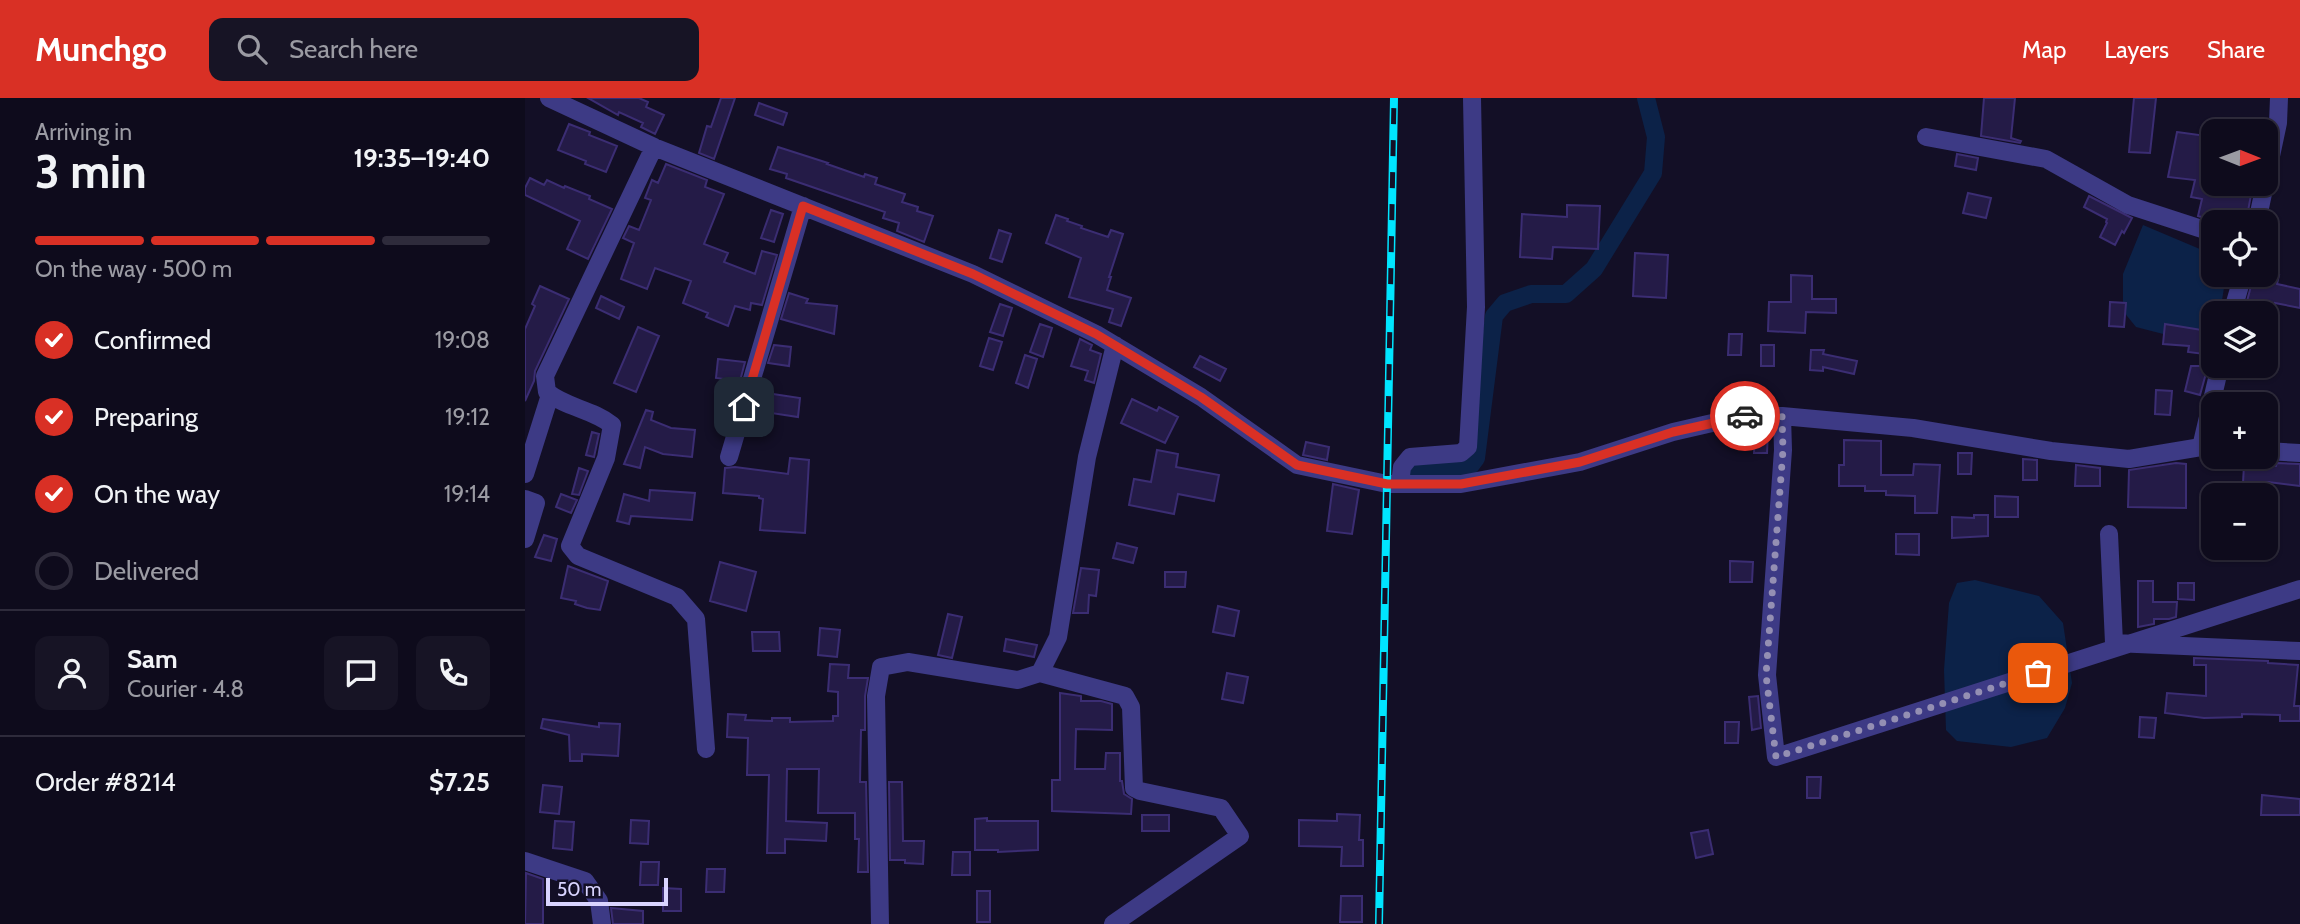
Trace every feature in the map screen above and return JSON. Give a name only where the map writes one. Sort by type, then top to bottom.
[{"type":"street","points":[[549,98],[653,147],[973,274],[1096,334],[1201,397],[1297,465],[1387,484],[1461,484],[1580,462],[1673,432],[1747,415],[1913,428],[2051,451],[2129,459],[2201,448]]},
{"type":"street","points":[[1400,484],[1402,467],[1410,457],[1461,453],[1468,447],[1476,307],[1472,98]]},
{"type":"street","points":[[2260,210],[2278,123],[2279,98]]},
{"type":"street","points":[[1926,137],[2046,159],[2128,205],[2201,229]]},
{"type":"street","points":[[653,147],[545,376],[547,392],[550,395],[603,417],[612,425],[606,458],[571,546],[578,556],[677,597],[696,619],[706,749]]},
{"type":"street","points":[[729,457],[803,206]]},
{"type":"street","points":[[1040,673],[1058,637],[1087,457],[1115,345]]},
{"type":"street","points":[[525,474],[550,395]]},
{"type":"street","points":[[1782,416],[1783,450],[1766,675],[1776,757],[2300,589]]},
{"type":"street","points":[[2278,452],[2300,453]]},
{"type":"street","points":[[525,499],[536,503],[525,539]]},
{"type":"street","points":[[2109,534],[2115,643],[2300,651]]},
{"type":"street","points":[[880,924],[876,696],[881,667],[908,662],[1019,680],[1040,673],[1125,696],[1131,707],[1134,788],[1221,808],[1240,836],[1113,924]]},
{"type":"street","points":[[525,861],[585,881],[599,901],[602,924]]},
{"type":"water","points":[[2143,225],[2201,250],[2201,287],[2224,287],[2222,301],[2201,301],[2201,328],[2171,336],[2136,327],[2123,311],[2123,274]]},
{"type":"water","points":[[1975,580],[2039,596],[2063,623],[2072,683],[2065,708],[2047,738],[2011,747],[1957,741],[1946,730],[1944,670],[1949,603],[1957,583]]},
{"type":"building","points":[[588,98],[639,98],[648,102],[646,107],[664,115],[655,134],[641,127],[643,123],[619,112],[618,115]]},
{"type":"building","points":[[721,98],[735,98],[714,159],[699,153],[707,126],[711,127]]},
{"type":"building","points":[[1984,98],[2015,98],[2011,138],[2021,141],[2020,143],[1981,136]]},
{"type":"building","points":[[2134,98],[2156,98],[2150,153],[2129,152]]},
{"type":"building","points":[[759,103],[787,113],[783,125],[755,115]]},
{"type":"building","points":[[569,124],[617,146],[606,172],[558,150]]},
{"type":"building","points":[[2177,132],[2201,135],[2201,196],[2251,196],[2248,210],[2201,210],[2201,217],[2198,216],[2202,199],[2191,197],[2195,180],[2168,177]]},
{"type":"building","points":[[778,147],[864,177],[865,174],[877,178],[875,184],[905,194],[902,202],[933,216],[924,242],[897,231],[899,223],[883,218],[885,212],[786,178],[787,174],[770,169]]},
{"type":"building","points":[[1957,154],[1978,158],[1976,170],[1955,166]]},
{"type":"building","points":[[666,164],[707,180],[705,187],[724,194],[704,244],[728,253],[724,262],[755,274],[762,251],[777,255],[762,305],[751,303],[750,310],[735,306],[728,326],[706,317],[708,313],[683,303],[691,281],[655,268],[647,289],[621,279],[634,243],[623,238],[629,226],[639,230],[651,200],[645,198],[652,180],[658,183]]},
{"type":"building","points":[[530,178],[544,185],[547,180],[564,188],[565,186],[612,209],[588,259],[567,249],[580,221],[525,195]]},
{"type":"building","points":[[1968,193],[1991,198],[1986,218],[1963,213]]},
{"type":"building","points":[[2089,196],[2132,218],[2115,245],[2100,237],[2107,219],[2084,207]]},
{"type":"building","points":[[1567,205],[1600,206],[1598,249],[1553,247],[1552,259],[1520,257],[1522,214],[1567,217]]},
{"type":"building","points":[[771,210],[783,214],[774,242],[761,238]]},
{"type":"building","points":[[1056,215],[1082,226],[1081,228],[1108,237],[1111,230],[1123,234],[1107,290],[1131,298],[1121,326],[1109,322],[1113,309],[1069,297],[1081,258],[1046,243]]},
{"type":"building","points":[[999,230],[1011,234],[1002,262],[990,258]]},
{"type":"building","points":[[1635,253],[1668,255],[1666,298],[1633,296]]},
{"type":"building","points":[[1791,275],[1812,276],[1812,299],[1836,299],[1836,313],[1806,312],[1805,333],[1768,331],[1769,302],[1791,302]]},
{"type":"building","points":[[2278,284],[2300,289],[2300,308],[2278,304],[2278,301],[2247,301],[2251,287],[2278,287]]},
{"type":"building","points":[[540,286],[569,299],[535,371],[534,381],[525,401],[525,329]]},
{"type":"building","points":[[789,293],[808,299],[806,303],[837,306],[834,334],[781,319]]},
{"type":"building","points":[[601,296],[624,307],[619,319],[596,308]]},
{"type":"building","points":[[2110,302],[2126,303],[2124,327],[2109,326]]},
{"type":"building","points":[[1000,304],[1012,308],[1003,336],[990,332]]},
{"type":"building","points":[[1040,324],[1052,328],[1043,357],[1030,352]]},
{"type":"building","points":[[2165,324],[2201,330],[2201,354],[2188,352],[2189,346],[2163,344]]},
{"type":"building","points":[[638,327],[659,336],[636,392],[614,383]]},
{"type":"building","points":[[1729,334],[1742,334],[1741,355],[1728,355]]},
{"type":"building","points":[[989,338],[1002,342],[993,370],[980,366]]},
{"type":"building","points":[[1080,339],[1092,345],[1090,350],[1101,354],[1094,383],[1085,380],[1088,371],[1071,366]]},
{"type":"building","points":[[774,345],[791,347],[789,366],[768,363]]},
{"type":"building","points":[[1761,345],[1774,345],[1774,366],[1761,366]]},
{"type":"building","points":[[1811,350],[1824,350],[1823,354],[1857,361],[1854,374],[1823,367],[1823,371],[1810,370]]},
{"type":"building","points":[[1025,355],[1037,359],[1028,388],[1016,383]]},
{"type":"building","points":[[1200,356],[1226,369],[1220,381],[1194,367]]},
{"type":"building","points":[[718,359],[745,362],[740,381],[716,378]]},
{"type":"building","points":[[2191,366],[2201,366],[2201,378],[2205,378],[2200,395],[2185,391]]},
{"type":"building","points":[[2156,390],[2172,391],[2170,415],[2155,414]]},
{"type":"building","points":[[773,394],[800,398],[798,417],[771,413]]},
{"type":"building","points":[[1132,399],[1157,411],[1159,407],[1178,417],[1165,443],[1121,423]]},
{"type":"building","points":[[646,410],[653,412],[651,420],[671,428],[695,430],[692,457],[663,454],[645,447],[640,468],[624,464]]},
{"type":"building","points":[[592,432],[599,434],[594,457],[586,455]]},
{"type":"building","points":[[1755,432],[1768,432],[1767,453],[1754,453]]},
{"type":"building","points":[[1844,440],[1881,441],[1881,475],[1913,475],[1914,464],[1940,465],[1937,513],[1915,513],[1915,496],[1865,491],[1865,486],[1839,486],[1839,465],[1844,465]]},
{"type":"building","points":[[1306,442],[1329,447],[1327,460],[1303,455]]},
{"type":"building","points":[[1157,450],[1178,454],[1176,467],[1219,475],[1214,501],[1178,494],[1174,514],[1129,505],[1134,479],[1151,482]]},
{"type":"building","points":[[1958,453],[1972,453],[1971,474],[1958,474]]},
{"type":"building","points":[[790,458],[809,460],[805,533],[760,530],[763,499],[759,496],[723,493],[725,468],[788,474]]},
{"type":"building","points":[[2023,459],[2037,460],[2037,480],[2023,480]]},
{"type":"building","points":[[2278,463],[2300,464],[2300,486],[2268,482],[2243,483],[2244,469],[2278,469]]},
{"type":"building","points":[[2186,464],[2186,508],[2128,507],[2129,470]]},
{"type":"building","points":[[2076,465],[2100,468],[2100,486],[2075,486]]},
{"type":"building","points":[[579,468],[588,471],[579,495],[572,494]]},
{"type":"building","points":[[1333,484],[1359,490],[1352,534],[1327,531]]},
{"type":"building","points":[[650,490],[695,493],[692,520],[631,516],[629,524],[617,521],[624,494],[649,501]]},
{"type":"building","points":[[561,494],[577,500],[571,513],[556,507]]},
{"type":"building","points":[[1995,496],[2018,497],[2018,517],[1995,517]]},
{"type":"building","points":[[1974,515],[1988,515],[1988,536],[1952,538],[1952,517],[1974,518]]},
{"type":"building","points":[[1896,534],[1919,534],[1919,555],[1896,554]]},
{"type":"building","points":[[544,535],[557,539],[551,561],[535,557]]},
{"type":"building","points":[[1117,543],[1137,548],[1133,563],[1113,558]]},
{"type":"building","points":[[1730,561],[1753,562],[1752,582],[1730,582]]},
{"type":"building","points":[[720,562],[756,572],[746,611],[710,601]]},
{"type":"building","points":[[568,566],[608,581],[600,610],[561,598]]},
{"type":"building","points":[[1081,568],[1099,570],[1096,596],[1089,595],[1088,613],[1073,613]]},
{"type":"building","points":[[1165,572],[1186,572],[1185,587],[1165,587]]},
{"type":"building","points":[[2138,581],[2153,581],[2153,602],[2177,602],[2176,617],[2154,619],[2154,624],[2138,627]]},
{"type":"building","points":[[2178,583],[2194,583],[2194,600],[2178,599]]},
{"type":"building","points":[[1218,606],[1239,611],[1234,636],[1213,632]]},
{"type":"building","points":[[948,614],[962,617],[952,658],[938,655]]},
{"type":"building","points":[[820,628],[840,630],[837,657],[818,655]]},
{"type":"building","points":[[752,632],[779,632],[780,651],[753,651]]},
{"type":"building","points":[[1006,639],[1037,645],[1034,657],[1004,651]]},
{"type":"building","points":[[2194,658],[2298,665],[2294,706],[2300,706],[2300,721],[2280,721],[2280,715],[2242,714],[2242,717],[2204,718],[2165,713],[2167,693],[2206,696],[2206,665],[2194,665]]},
{"type":"building","points":[[830,664],[849,665],[848,678],[868,678],[865,730],[861,730],[860,782],[866,782],[868,872],[858,872],[859,839],[855,839],[855,813],[818,813],[819,769],[787,769],[786,821],[827,823],[826,841],[785,839],[785,853],[767,853],[769,775],[747,775],[748,738],[727,737],[728,714],[746,715],[745,720],[772,721],[772,718],[790,718],[790,722],[833,721],[833,716],[838,716],[838,692],[828,691]]},
{"type":"building","points":[[1227,673],[1248,677],[1243,703],[1222,699]]},
{"type":"building","points":[[1060,693],[1081,696],[1081,701],[1112,704],[1112,730],[1076,729],[1075,769],[1105,769],[1106,753],[1120,753],[1120,781],[1124,794],[1132,799],[1131,814],[1052,811],[1052,780],[1060,780]]},
{"type":"building","points":[[1758,696],[1761,728],[1752,730],[1749,697]]},
{"type":"building","points":[[2140,717],[2156,718],[2154,738],[2139,737]]},
{"type":"building","points":[[543,719],[599,727],[599,723],[620,724],[618,756],[582,754],[582,761],[570,761],[569,735],[541,728]]},
{"type":"building","points":[[1725,722],[1739,722],[1738,743],[1725,743]]},
{"type":"building","points":[[1807,777],[1821,777],[1820,798],[1807,798]]},
{"type":"building","points":[[889,782],[902,782],[903,841],[924,841],[923,864],[890,860]]},
{"type":"building","points":[[543,785],[562,787],[559,814],[540,812]]},
{"type":"building","points":[[2262,795],[2300,799],[2300,815],[2261,815]]},
{"type":"building","points":[[1337,814],[1360,815],[1359,840],[1363,840],[1363,866],[1341,866],[1342,847],[1299,846],[1299,820],[1337,821]]},
{"type":"building","points":[[1142,815],[1169,815],[1169,831],[1142,831]]},
{"type":"building","points":[[987,818],[987,821],[1038,821],[1038,850],[975,850],[975,819]]},
{"type":"building","points":[[631,820],[649,821],[648,844],[630,843]]},
{"type":"building","points":[[555,821],[574,822],[572,850],[553,848]]},
{"type":"building","points":[[1708,830],[1713,854],[1696,858],[1691,833]]},
{"type":"building","points":[[953,852],[970,852],[970,875],[952,875]]},
{"type":"building","points":[[641,862],[659,862],[658,885],[640,885]]},
{"type":"building","points":[[707,869],[725,869],[724,892],[706,892]]},
{"type":"building","points":[[526,873],[543,879],[543,924],[525,924]]},
{"type":"building","points":[[663,888],[681,889],[681,911],[663,911]]},
{"type":"building","points":[[977,891],[990,891],[990,922],[977,922]]},
{"type":"building","points":[[1341,896],[1362,896],[1362,922],[1340,922]]},
{"type":"building","points":[[611,908],[643,911],[643,924],[613,924]]},
{"type":"waterway","points":[[1414,473],[1470,466],[1476,458],[1494,316],[1505,303],[1531,294],[1566,294],[1594,269],[1653,173],[1656,137],[1646,98]]},
{"type":"railway","points":[[1379,924],[1394,98]]},
{"type":"way so far","points":[[1745,416],[1782,416],[1783,450],[1766,675],[1776,757],[2038,673]]},
{"type":"route","points":[[744,407],[803,206],[973,274],[1096,334],[1201,397],[1297,465],[1387,484],[1461,484],[1580,462],[1673,432],[1745,416]]}]
